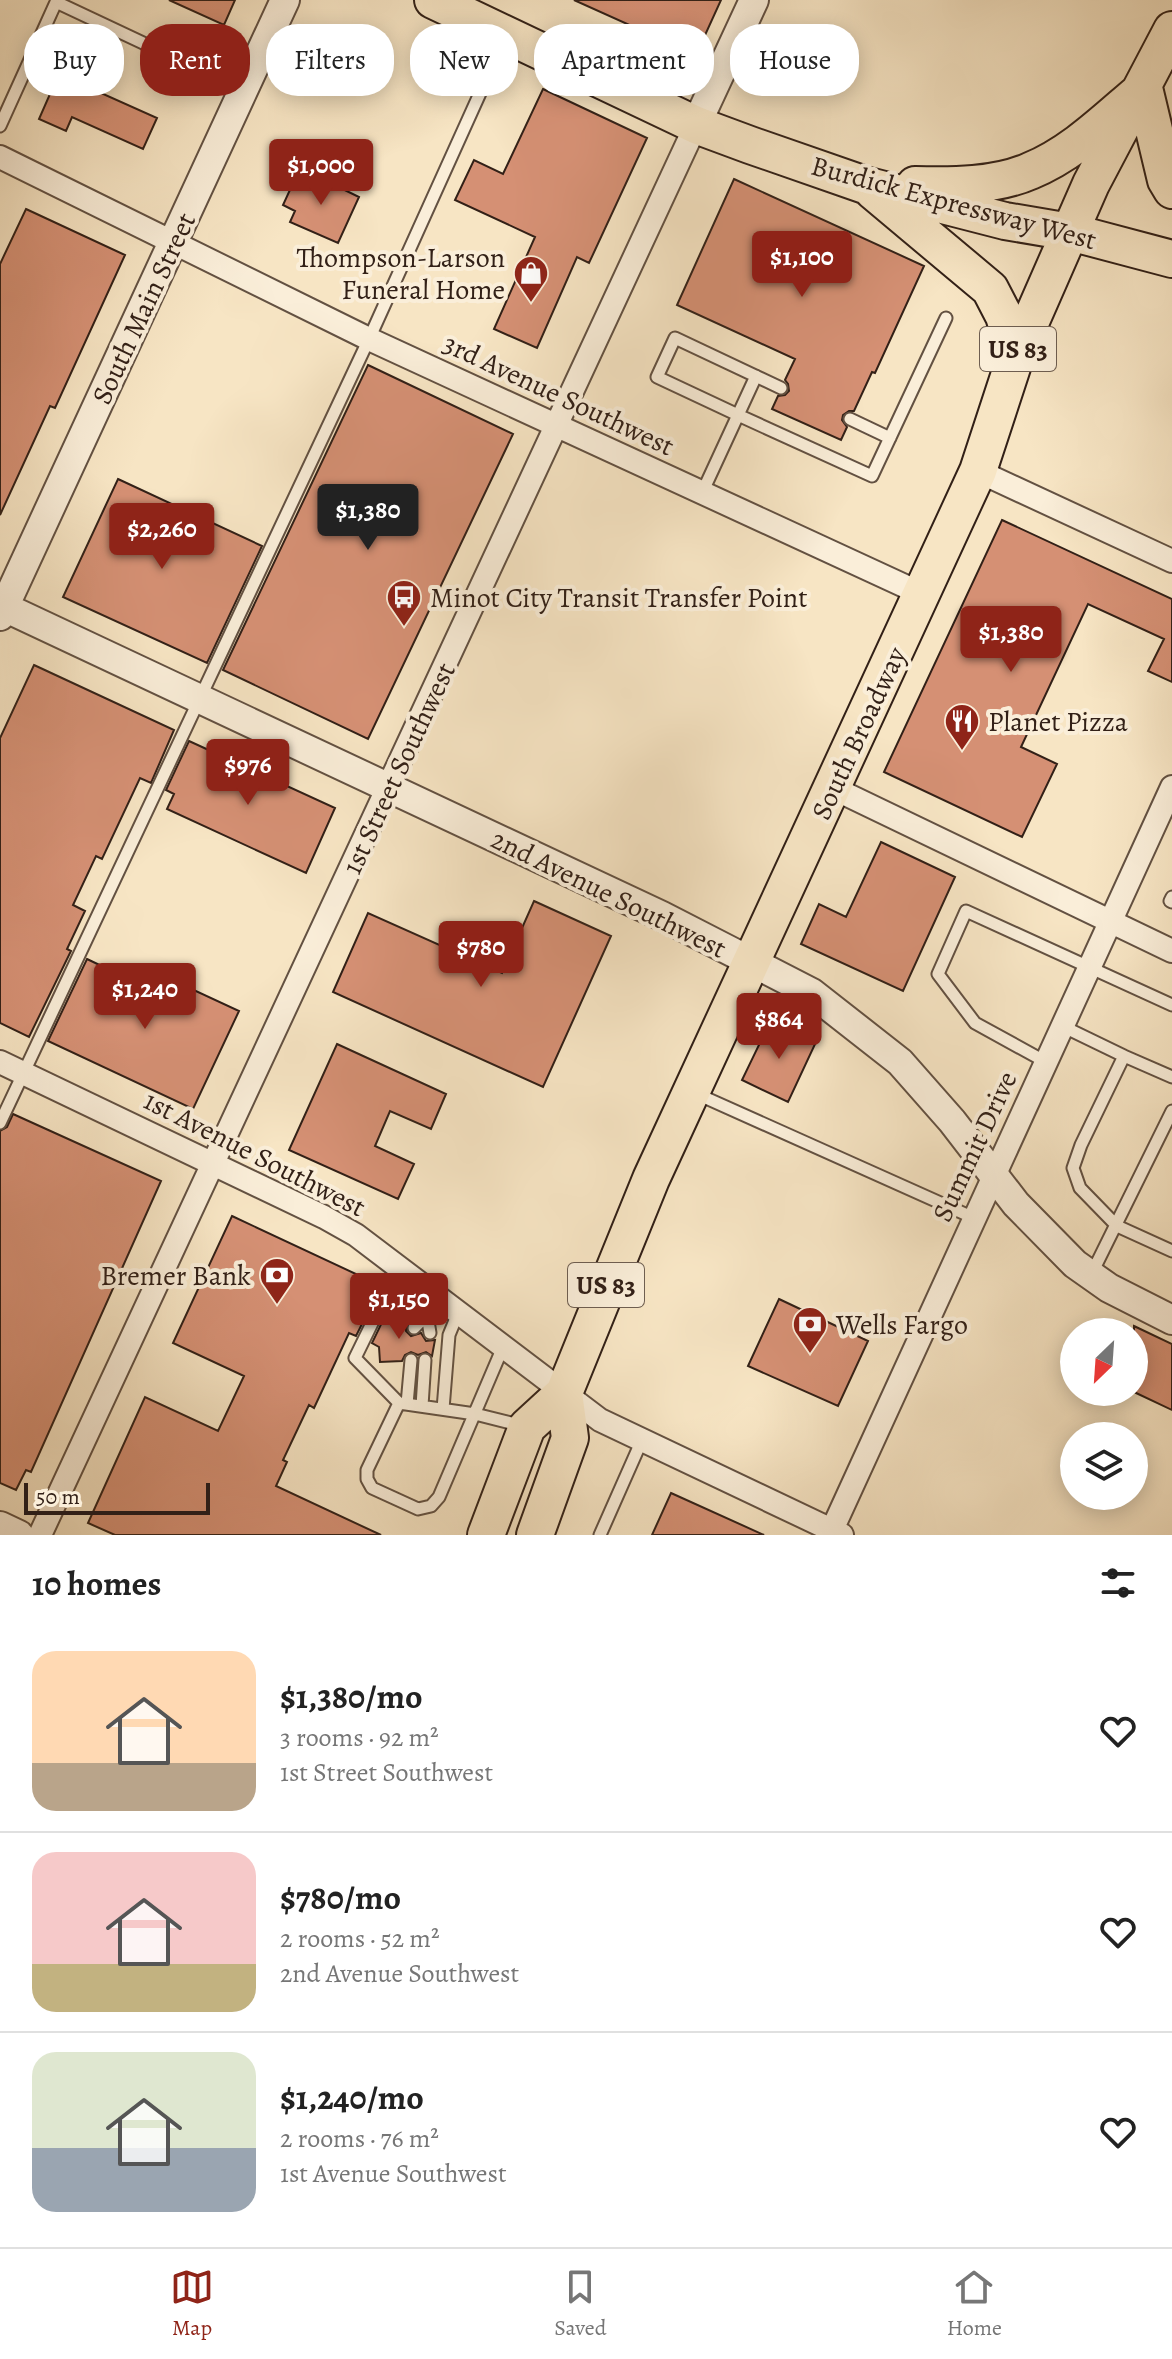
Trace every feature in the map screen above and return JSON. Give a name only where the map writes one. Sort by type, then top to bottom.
[{"type":"main road","name":"Burdick Expressway West","points":[[433,0],[483,24]]},
{"type":"main road","name":"South Broadway","points":[[486,1535],[527,1427],[564,1393],[626,1237],[691,1091],[978,471],[1016,355],[1091,184],[1172,30]]},
{"type":"main road","name":"Burdick Expressway West","points":[[518,41],[696,125],[865,185],[1172,259]]},
{"type":"main road","points":[[865,185],[932,186],[992,182],[1027,173],[1079,142],[1144,88],[1159,155],[1172,190]]},
{"type":"main road","points":[[865,185],[990,289],[1004,316],[1016,355]]},
{"type":"main road","name":"South Broadway","points":[[535,1535],[570,1438],[564,1393]]},
{"type":"street","name":"South Main Street","points":[[250,76],[285,0]]},
{"type":"street","name":"1st Street Southwest","points":[[40,1535],[754,0]]},
{"type":"street","name":"South Main Street","points":[[1,609],[241,96]]},
{"type":"street","name":"3rd Avenue Southwest","points":[[0,157],[369,339],[922,594]]},
{"type":"street","points":[[978,471],[1172,561]]},
{"type":"street","name":"2nd Avenue Southwest","points":[[1,609],[662,916],[812,993],[900,1062],[952,1121],[1016,1204],[1075,1264],[1122,1295],[1172,1320]]},
{"type":"street","name":"Summit Drive","points":[[837,1533],[974,1218],[1172,787]]},
{"type":"street","points":[[833,788],[1172,951]]},
{"type":"street","name":"1st Avenue Southwest","points":[[0,1062],[346,1229],[399,1268],[429,1303],[458,1313],[600,1420],[837,1533]]},
{"type":"street","points":[[0,1526],[19,1535]]},
{"type":"lane","points":[[0,126],[56,1],[140,41]]},
{"type":"lane","points":[[0,1123],[369,339],[479,96]]},
{"type":"lane","points":[[781,388],[675,338],[657,377],[872,476],[946,318]]},
{"type":"lane","points":[[702,493],[756,376]]},
{"type":"lane","points":[[850,419],[890,438]]},
{"type":"lane","points":[[1046,1062],[975,1023],[938,974],[966,911],[1172,1005]]},
{"type":"lane","points":[[1062,1026],[1172,1077]]},
{"type":"lane","points":[[1124,1056],[1073,1168],[1080,1188],[1117,1226],[1172,1251]]},
{"type":"lane","points":[[691,1091],[974,1218]]},
{"type":"lane","points":[[1091,1276],[1172,1111]]},
{"type":"lane","points":[[399,1268],[355,1358],[403,1403],[475,1414],[527,1427]]},
{"type":"lane","points":[[414,1328],[429,1303]]},
{"type":"lane","points":[[429,1303],[430,1333]]},
{"type":"lane","points":[[443,1409],[449,1335],[458,1313]]},
{"type":"lane","points":[[411,1360],[403,1403],[367,1470],[367,1479],[372,1488],[418,1509],[431,1506],[439,1497],[503,1347]]},
{"type":"lane","points":[[422,1406],[425,1360]]},
{"type":"lane","points":[[600,1535],[642,1440]]},
{"type":"building","points":[[169,0],[235,0],[222,24]]},
{"type":"building","points":[[574,0],[721,0],[710,24],[627,24]]},
{"type":"building","points":[[49,96],[108,96],[157,118],[143,149],[72,117],[66,131],[39,119]]},
{"type":"building","points":[[540,96],[558,96],[647,138],[589,263],[577,257],[537,348],[494,329],[535,237],[455,200],[474,160],[503,174]]},
{"type":"building","points":[[312,174],[359,197],[338,243],[290,222],[295,211],[283,205],[294,181],[306,187]]},
{"type":"building","points":[[734,179],[924,266],[875,373],[872,372],[854,411],[843,415],[842,420],[847,427],[841,440],[772,409],[778,396],[789,391],[785,380],[795,359],[677,305]]},
{"type":"building","points":[[26,209],[125,255],[55,408],[50,406],[0,515],[0,264]]},
{"type":"building","points":[[368,365],[513,434],[368,739],[223,670]]},
{"type":"building","points":[[118,479],[262,546],[207,663],[63,597]]},
{"type":"building","points":[[1002,520],[1172,599],[1172,682],[1148,671],[1164,639],[1088,604],[1021,747],[1057,764],[1022,837],[884,772]]},
{"type":"building","points":[[34,665],[174,730],[151,783],[140,778],[102,859],[96,856],[73,905],[85,911],[67,949],[71,951],[29,1037],[0,1023],[0,738]]},
{"type":"building","points":[[189,741],[335,808],[306,873],[167,809],[174,794],[166,790]]},
{"type":"building","points":[[881,842],[955,877],[903,991],[801,944],[819,904],[846,917]]},
{"type":"building","points":[[534,901],[611,936],[543,1087],[333,992],[368,913],[502,973]]},
{"type":"building","points":[[87,959],[160,994],[168,978],[239,1011],[193,1109],[48,1041]]},
{"type":"building","points":[[771,1020],[816,1042],[788,1102],[742,1080]]},
{"type":"building","points":[[337,1044],[446,1094],[431,1129],[390,1111],[375,1146],[414,1164],[398,1199],[289,1150]]},
{"type":"building","points":[[13,1114],[161,1181],[31,1472],[26,1470],[16,1490],[0,1483],[0,1131],[7,1127]]},
{"type":"building","points":[[232,1216],[373,1282],[363,1302],[371,1306],[356,1336],[349,1333],[314,1408],[309,1405],[283,1460],[287,1462],[276,1486],[381,1535],[115,1535],[88,1523],[145,1397],[218,1431],[244,1376],[173,1343]]},
{"type":"building","points":[[779,1299],[868,1341],[838,1406],[748,1366]]},
{"type":"building","points":[[386,1314],[406,1324],[406,1331],[411,1336],[421,1333],[426,1341],[435,1340],[432,1356],[426,1352],[418,1355],[411,1352],[402,1361],[380,1362],[379,1347],[372,1343]]},
{"type":"building","points":[[1148,1333],[1172,1344],[1172,1410],[1148,1399]]},
{"type":"building","points":[[671,1493],[764,1535],[652,1535]]},
{"type":"place","name":"Thompson-Larson Funeral Home","points":[[531,304]]},
{"type":"place","name":"Minot City Transit Transfer Point","points":[[404,628]]},
{"type":"place","name":"Planet Pizza","points":[[962,752]]},
{"type":"place","name":"Bremer Bank","points":[[277,1306]]},
{"type":"place","name":"Wells Fargo","points":[[810,1355]]}]
